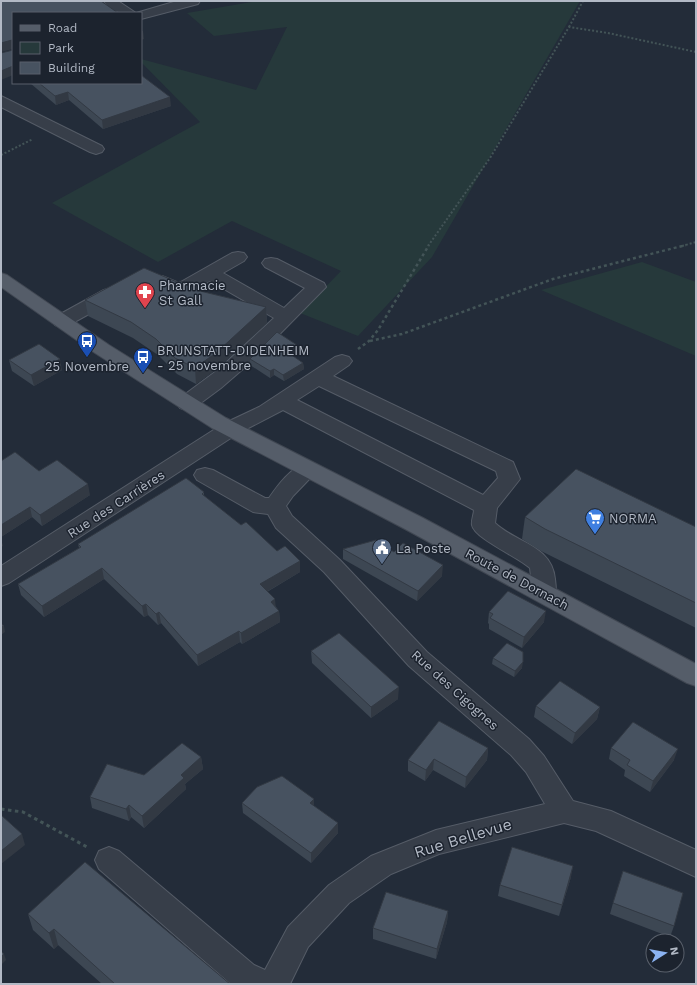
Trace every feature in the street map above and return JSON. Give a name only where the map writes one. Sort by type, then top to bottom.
[{"type":"main road","name":"Route de Dornach","points":[[1,279],[187,403],[230,429],[545,594],[696,676]]},
{"type":"street","points":[[111,1],[127,12]]},
{"type":"street","points":[[142,15],[193,1]]},
{"type":"street","points":[[1,100],[96,149]]},
{"type":"street","points":[[147,277],[152,276],[179,290],[238,257]]},
{"type":"street","points":[[187,403],[205,392],[241,362],[317,287],[271,263]]},
{"type":"street","points":[[210,274],[286,317]]},
{"type":"street","points":[[62,321],[129,284]]},
{"type":"street","name":"Rue des Carrières","points":[[1,577],[230,429],[266,412],[342,361]]},
{"type":"street","points":[[318,376],[505,467],[509,479],[486,506],[483,525],[490,534],[536,558],[542,569],[545,594]]},
{"type":"street","points":[[282,401],[486,506]]},
{"type":"street","points":[[205,475],[261,506],[275,506],[285,491],[307,470]]},
{"type":"street","name":"Rue des Cigognes","points":[[275,506],[284,522],[332,566],[418,658],[520,747],[535,764],[564,811]]},
{"type":"street","points":[[564,811],[601,820],[696,864]]},
{"type":"street","name":"Rue Bellevue","points":[[274,984],[298,937],[339,894],[381,865],[436,842],[564,811]]},
{"type":"street","points":[[109,860],[244,976],[265,984]]},
{"type":"path","points":[[342,361],[369,341],[378,330],[420,257],[490,158],[569,27],[583,1]]},
{"type":"path","points":[[569,27],[608,33],[696,52]]},
{"type":"path","points":[[1,155],[56,128]]},
{"type":"path","points":[[369,341],[402,334],[553,279],[696,242]]},
{"type":"path","points":[[1,809],[23,812],[109,860]]},
{"type":"green space","points":[[258,1],[580,1],[432,257],[358,336],[300,313],[341,271],[232,221],[158,262],[52,203],[200,122],[142,63],[142,59],[256,90],[287,27],[214,36],[187,13]]},
{"type":"green space","points":[[642,262],[696,282],[696,356],[541,290]]},
{"type":"building","points":[[1,1],[101,1],[117,12],[12,12],[12,40],[1,43]]},
{"type":"building","points":[[12,50],[12,66],[1,71],[1,53]]},
{"type":"building","points":[[142,76],[170,97],[102,120],[68,92],[55,96],[40,84],[142,84]]},
{"type":"building","points":[[144,268],[177,282],[180,281],[200,291],[266,307],[217,352],[195,368],[175,358],[156,339],[131,322],[85,300]]},
{"type":"building","points":[[277,332],[297,345],[286,351],[303,363],[283,375],[274,369],[270,371],[250,359]]},
{"type":"building","points":[[39,344],[60,359],[31,375],[9,360]]},
{"type":"building","points":[[15,452],[39,471],[57,460],[88,484],[40,515],[30,507],[1,525],[1,461]]},
{"type":"building","points":[[576,469],[696,527],[696,603],[545,529],[525,517]]},
{"type":"building","points":[[186,478],[204,492],[202,494],[241,525],[246,522],[277,551],[285,546],[300,561],[260,584],[275,599],[271,602],[279,611],[241,633],[239,631],[197,655],[159,612],[156,614],[146,604],[142,606],[102,568],[42,606],[18,584],[81,547],[78,544]]},
{"type":"building","points":[[376,540],[394,552],[403,543],[443,565],[418,591],[343,549]]},
{"type":"building","points":[[508,591],[546,611],[524,637],[490,618],[493,614],[489,612]]},
{"type":"building","points":[[339,633],[399,687],[371,707],[311,651]]},
{"type":"building","points":[[507,643],[523,652],[523,662],[515,671],[493,658]]},
{"type":"building","points":[[560,681],[600,707],[575,733],[536,706]]},
{"type":"building","points":[[439,721],[488,748],[466,777],[434,759],[426,770],[408,760]]},
{"type":"building","points":[[633,722],[678,749],[653,781],[627,765],[630,760],[611,748]]},
{"type":"building","points":[[182,743],[201,757],[181,775],[184,778],[142,816],[129,805],[126,809],[90,797],[107,764],[144,775]]},
{"type":"building","points":[[282,776],[314,799],[310,803],[338,823],[311,853],[242,803],[257,787]]},
{"type":"building","points":[[1,815],[22,834],[1,851]]},
{"type":"building","points":[[512,847],[573,866],[562,905],[500,885]]},
{"type":"building","points":[[85,862],[230,984],[115,984],[54,929],[49,933],[28,914]]},
{"type":"building","points":[[623,871],[683,893],[674,926],[613,903]]},
{"type":"building","points":[[386,892],[448,911],[437,949],[373,928]]},
{"type":"place","name":"Pharmacie St Gall","points":[[145,309]]},
{"type":"place","name":"25 Novembre","points":[[87,358]]},
{"type":"place","name":"BRUNSTATT-DIDENHEIM - 25 novembre","points":[[143,374]]},
{"type":"place","name":"NORMA","points":[[595,535]]},
{"type":"place","name":"La Poste","points":[[382,565]]}]
